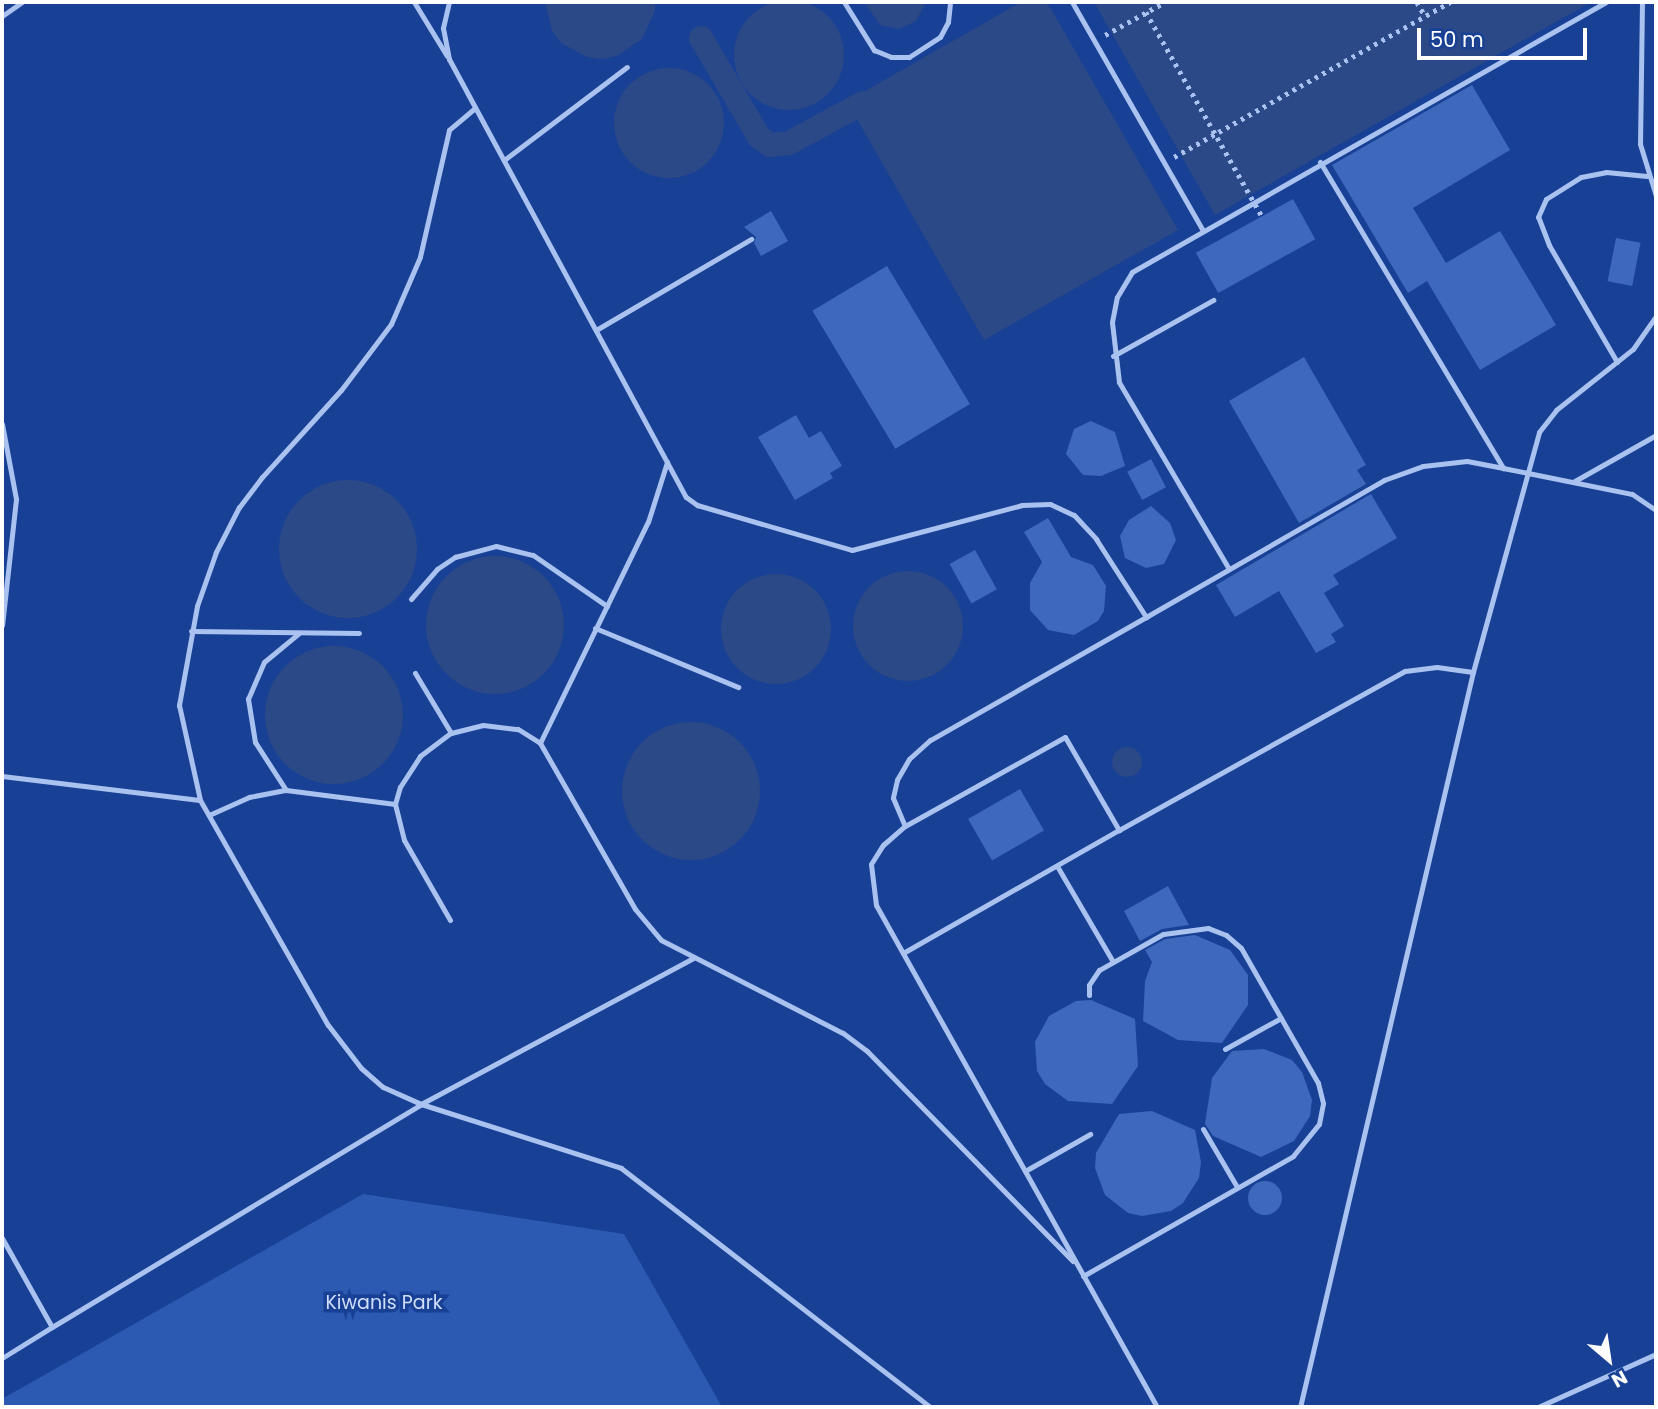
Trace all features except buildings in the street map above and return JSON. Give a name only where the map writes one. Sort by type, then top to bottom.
[{"type":"lane","points":[[2,16],[22,2]]},
{"type":"lane","points":[[414,2],[449,59],[686,497],[696,505],[852,550],[1023,505],[1051,504],[1074,515],[1096,539],[1146,617]]},
{"type":"lane","points":[[449,2],[443,28],[449,59]]},
{"type":"lane","points":[[844,2],[874,50],[891,57],[909,57],[940,37],[948,22],[950,2]]},
{"type":"lane","points":[[1072,2],[1202,229]]},
{"type":"lane","points":[[1229,569],[1133,411],[1113,356],[1116,297],[1132,272],[1202,229],[1606,2]]},
{"type":"lane","points":[[1642,2],[1640,144],[1647,176],[1656,196]]},
{"type":"lane","points":[[504,160],[627,67]]},
{"type":"lane","points":[[475,108],[449,130],[420,257],[391,324],[239,507],[216,552],[191,631],[179,705],[200,800],[346,1050],[383,1087],[421,1104],[621,1168],[930,1407]]},
{"type":"lane","points":[[1320,162],[1503,468]]},
{"type":"lane","points":[[1617,362],[1549,245],[1538,217],[1546,199],[1581,177],[1606,172],[1647,176]]},
{"type":"lane","points":[[596,330],[751,239]]},
{"type":"lane","points":[[1113,356],[1213,300]]},
{"type":"lane","points":[[1300,1407],[1473,672],[1539,432],[1556,410],[1633,349],[1656,316]]},
{"type":"lane","points":[[2,424],[16,499],[2,625]]},
{"type":"lane","points":[[1572,482],[1656,435]]},
{"type":"lane","points":[[905,826],[893,798],[897,779],[909,759],[930,740],[1384,480],[1423,466],[1467,461],[1632,494],[1656,510]]},
{"type":"lane","points":[[540,743],[648,522],[667,462]]},
{"type":"lane","points":[[411,599],[437,569],[455,557],[496,546],[533,555],[607,606]]},
{"type":"lane","points":[[596,628],[738,687]]},
{"type":"lane","points":[[191,631],[359,633]]},
{"type":"lane","points":[[286,790],[255,742],[248,699],[264,662],[299,633]]},
{"type":"lane","points":[[903,953],[1405,671],[1437,667],[1473,672]]},
{"type":"lane","points":[[415,673],[451,733]]},
{"type":"lane","points":[[450,920],[404,840],[395,804],[420,756],[451,733],[500,725],[529,733],[540,743],[635,909],[661,940],[843,1033],[867,1051],[1077,1266]]},
{"type":"lane","points":[[1119,830],[1065,737],[905,826],[883,845],[871,864],[870,885],[903,953],[1157,1407]]},
{"type":"lane","points":[[2,776],[200,800]]},
{"type":"lane","points":[[209,815],[249,797],[286,790],[395,804]]},
{"type":"lane","points":[[1057,866],[1113,962]]},
{"type":"lane","points":[[1083,1276],[1293,1156],[1319,1124],[1323,1103],[1318,1083],[1241,948],[1208,928],[1163,934],[1092,977],[1088,995]]},
{"type":"lane","points":[[2,1358],[421,1104],[693,958]]},
{"type":"lane","points":[[1225,1049],[1281,1018]]},
{"type":"lane","points":[[1203,1129],[1237,1187]]},
{"type":"lane","points":[[1025,1171],[1090,1134]]},
{"type":"lane","points":[[2,1238],[52,1327]]},
{"type":"lane","points":[[1538,1407],[1656,1354]]},
{"type":"path","points":[[1111,32],[1165,2]]},
{"type":"path","points":[[1417,2],[1425,16]]},
{"type":"path","points":[[1180,153],[1450,2]]},
{"type":"path","points":[[1146,12],[1262,216]]},
{"type":"green space","name":"Kiwanis Park","points":[[363,1194],[624,1234],[722,1407],[2,1407],[2,1399]]},
{"type":"shaded area","points":[[789,0],[810,5],[828,16],[839,34],[844,55],[839,76],[828,94],[810,105],[789,110],[768,105],[750,94],[739,76],[734,55],[739,34],[750,16],[768,5]]},
{"type":"shaded area","points":[[545,2],[655,2],[655,11],[642,39],[617,56],[602,59],[587,57],[561,43],[552,31]]},
{"type":"shaded area","points":[[864,2],[926,2],[916,21],[899,29],[880,25]]},
{"type":"shaded area","points":[[1021,2],[1047,2],[1178,230],[984,340],[854,114],[865,107],[858,95]]},
{"type":"shaded area","points":[[1094,2],[1591,2],[1215,215]]},
{"type":"shaded area","points":[[669,68],[690,73],[708,84],[719,102],[724,123],[719,144],[708,162],[690,173],[669,178],[648,173],[630,162],[619,144],[614,123],[619,102],[630,84],[648,73]]},
{"type":"shaded area","points":[[348,480],[374,485],[397,500],[412,523],[417,549],[412,575],[397,598],[374,613],[348,618],[322,613],[299,598],[284,575],[279,549],[284,523],[299,500],[322,485]]},
{"type":"shaded area","points":[[495,556],[521,561],[544,576],[559,599],[564,625],[559,651],[544,674],[521,689],[495,694],[469,689],[446,674],[431,651],[426,625],[431,599],[446,576],[469,561]]},
{"type":"shaded area","points":[[908,571],[929,576],[947,587],[958,605],[963,626],[958,647],[947,665],[929,676],[908,681],[887,676],[869,665],[858,647],[853,626],[858,605],[869,587],[887,576]]},
{"type":"shaded area","points":[[776,574],[797,579],[815,590],[826,608],[831,629],[826,650],[815,668],[797,679],[776,684],[755,679],[737,668],[726,650],[721,629],[726,608],[737,590],[755,579]]},
{"type":"shaded area","points":[[334,646],[360,651],[383,666],[398,689],[403,715],[398,741],[383,764],[360,779],[334,784],[308,779],[285,764],[270,741],[265,715],[270,689],[285,666],[308,651]]},
{"type":"shaded area","points":[[691,722],[717,727],[740,742],[755,765],[760,791],[755,817],[740,840],[717,855],[691,860],[665,855],[642,840],[627,817],[622,791],[627,765],[642,742],[665,727]]},
{"type":"shaded area","points":[[1127,747],[1138,751],[1142,762],[1138,773],[1127,777],[1116,773],[1112,762],[1116,751]]},
{"type":"waterway","points":[[701,38],[759,137],[770,145],[789,143],[863,103]]}]
